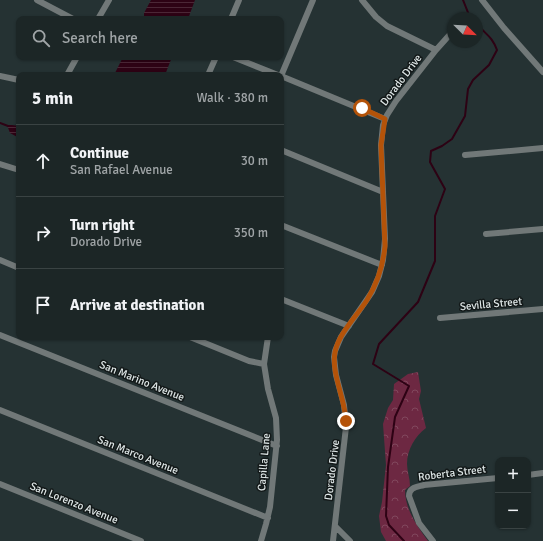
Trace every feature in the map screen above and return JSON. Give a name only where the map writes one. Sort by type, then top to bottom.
[{"type":"street","points":[[37,0],[67,16]]},
{"type":"street","points":[[100,16],[108,0]]},
{"type":"street","points":[[232,16],[239,0]]},
{"type":"street","points":[[283,72],[313,0]]},
{"type":"street","points":[[362,0],[376,17],[387,26],[436,50]]},
{"type":"street","points":[[482,0],[504,28],[543,72]]},
{"type":"street","name":"Dorado Drive","points":[[333,541],[346,427],[344,406],[336,375],[334,357],[338,344],[348,326],[372,292],[382,265],[385,246],[381,145],[385,119],[396,101],[447,38]]},
{"type":"street","points":[[69,72],[75,60]]},
{"type":"street","points":[[209,72],[215,60]]},
{"type":"street","points":[[240,60],[270,72]]},
{"type":"street","points":[[0,76],[16,79]]},
{"type":"street","points":[[284,77],[385,119]]},
{"type":"street","points":[[465,155],[543,148]]},
{"type":"street","points":[[284,151],[383,192]]},
{"type":"street","points":[[0,164],[16,169]]},
{"type":"street","points":[[284,226],[382,265]]},
{"type":"street","points":[[486,234],[543,229]]},
{"type":"street","points":[[0,260],[16,267]]},
{"type":"street","points":[[284,300],[348,326]]},
{"type":"street","name":"Sevilla Street","points":[[440,318],[543,310]]},
{"type":"street","name":"San Marino Avenue","points":[[0,335],[277,446]]},
{"type":"street","points":[[198,340],[249,360],[264,364]]},
{"type":"street","name":"Capilla Lane","points":[[261,541],[268,518],[277,446],[276,418],[268,388],[264,364],[268,340]]},
{"type":"street","name":"San Marco Avenue","points":[[0,410],[268,518]]},
{"type":"street","points":[[531,475],[543,473]]},
{"type":"street","name":"Roberta Street","points":[[433,541],[419,523],[409,496],[410,490],[412,488],[424,485],[495,478]]},
{"type":"street","name":"San Lorenzo Avenue","points":[[0,484],[141,541]]},
{"type":"street","points":[[335,526],[350,541]]},
{"type":"green space","points":[[418,372],[421,391],[419,399],[426,428],[415,439],[408,454],[407,469],[410,486],[405,490],[409,511],[428,541],[386,541],[381,532],[379,516],[386,465],[383,424],[388,408],[393,400],[394,384],[408,374]]},
{"type":"shaded area","points":[[151,0],[195,0],[189,16],[144,16],[144,13]]},
{"type":"shaded area","points":[[122,60],[171,60],[166,72],[116,72]]},
{"type":"shaded area","points":[[7,125],[16,126],[16,136],[10,133]]},
{"type":"waterway","points":[[463,0],[468,12]]},
{"type":"waterway","points":[[404,541],[389,525],[386,516],[388,467],[395,417],[409,386],[373,364],[379,344],[418,302],[435,261],[435,216],[445,189],[430,162],[431,151],[452,139],[465,116],[468,89],[473,80],[489,65],[497,50],[491,39],[483,30]]},
{"type":"waterway","points":[[0,123],[8,126]]},
{"type":"route","points":[[346,421],[346,415],[335,369],[335,351],[341,337],[372,292],[379,276],[385,246],[381,145],[385,119],[362,108]]}]
